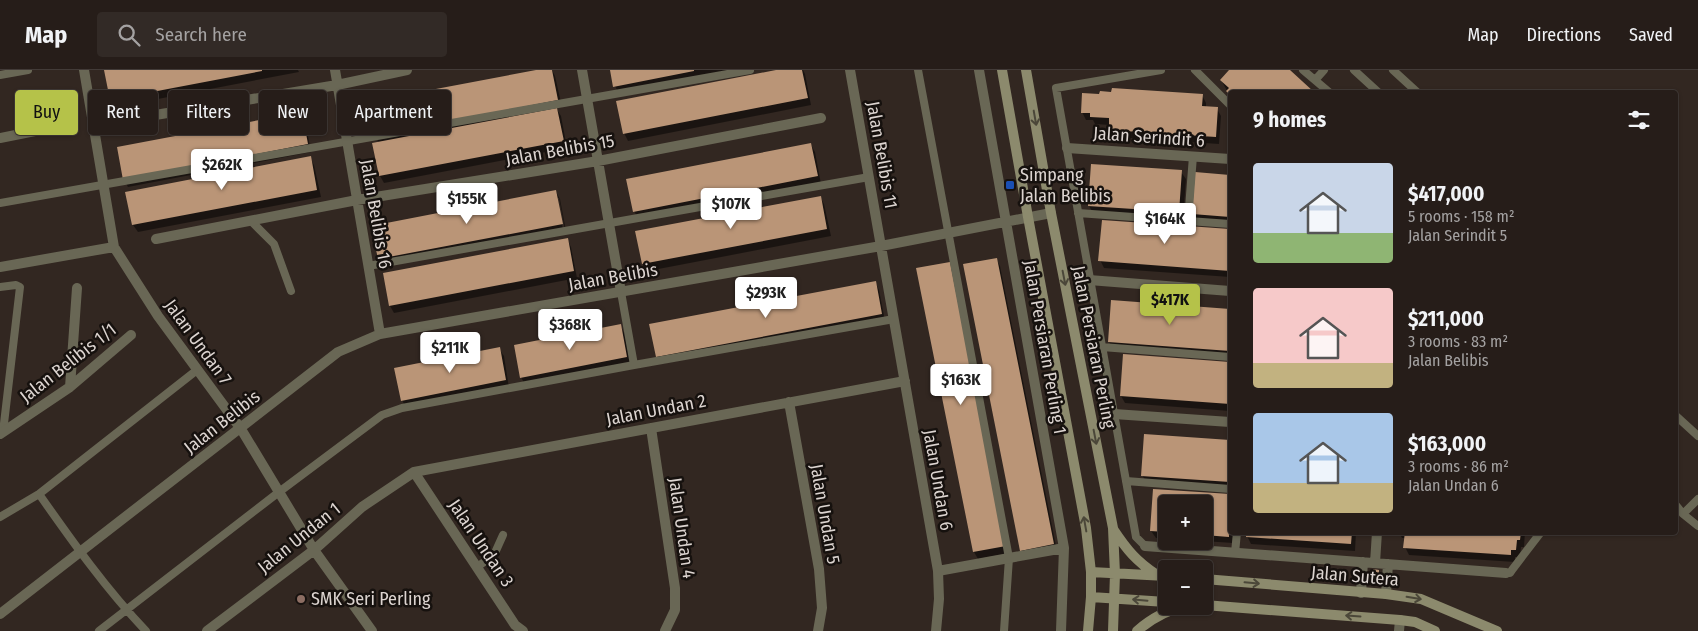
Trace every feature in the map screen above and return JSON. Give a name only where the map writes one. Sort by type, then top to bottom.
[{"type":"main road","points":[[1002,70],[1086,528],[1091,572],[1088,631]]},
{"type":"main road","name":"Jalan Persiaran Perling","points":[[1026,70],[1051,212],[1112,528],[1114,574],[1113,631]]},
{"type":"main road","points":[[1112,528],[1127,550],[1142,564],[1158,574]]},
{"type":"main road","points":[[1091,572],[1158,576]]},
{"type":"main road","name":"Jalan Sutera","points":[[1213,580],[1421,598],[1497,631]]},
{"type":"main road","points":[[1091,597],[1158,601]]},
{"type":"main road","points":[[1213,607],[1400,620],[1415,622],[1435,631]]},
{"type":"main road","points":[[1137,631],[1159,615]]},
{"type":"street","name":"Jalan Undan 7","points":[[84,70],[114,247],[158,316],[241,428],[314,550],[372,631]]},
{"type":"street","name":"Jalan Belibis 16","points":[[334,70],[380,334]]},
{"type":"street","points":[[158,115],[337,85],[408,70]]},
{"type":"street","points":[[582,70],[621,292]]},
{"type":"street","name":"Jalan Belibis 11","points":[[850,70],[881,246]]},
{"type":"street","name":"Jalan Persiaran Perling 1","points":[[979,70],[1064,548],[1061,631]]},
{"type":"street","name":"Jalan Belibis 15","points":[[156,239],[357,200],[598,161],[821,118]]},
{"type":"street","points":[[0,138],[15,135]]},
{"type":"street","name":"Jalan Serindit 6","points":[[1067,148],[1228,159]]},
{"type":"street","name":"Jalan Belibis","points":[[0,614],[338,352],[380,334],[881,246],[1051,212]]},
{"type":"street","name":"Jalan Undan 6","points":[[881,246],[938,572],[939,599],[936,631]]},
{"type":"street","points":[[0,266],[114,247]]},
{"type":"street","points":[[1089,280],[1228,291]]},
{"type":"street","points":[[70,387],[77,288]]},
{"type":"street","name":"Jalan Belibis 1/1","points":[[2,433],[70,387],[131,335]]},
{"type":"street","name":"Jalan Undan 2","points":[[414,472],[905,381]]},
{"type":"street","name":"Jalan Undan 5","points":[[789,402],[820,569],[822,608],[818,631]]},
{"type":"street","points":[[1114,414],[1228,422]]},
{"type":"street","name":"Jalan Undan 4","points":[[651,428],[675,588],[674,610],[665,631]]},
{"type":"street","name":"Jalan Undan 1","points":[[207,631],[314,550],[362,507],[414,472]]},
{"type":"street","name":"Jalan Undan 3","points":[[414,472],[516,625],[523,631]]},
{"type":"street","points":[[1375,563],[1377,535]]},
{"type":"street","points":[[1145,546],[1506,572]]},
{"type":"street","points":[[938,572],[1064,548]]},
{"type":"street","points":[[1361,593],[1363,562]]},
{"type":"street","points":[[1386,594],[1388,564]]},
{"type":"street","points":[[1399,631],[1400,620]]},
{"type":"lane","points":[[0,75],[28,70]]},
{"type":"lane","points":[[0,203],[750,70]]},
{"type":"lane","points":[[918,70],[1009,558],[1004,631]]},
{"type":"lane","points":[[1145,546],[1136,537],[1056,88],[1161,70]]},
{"type":"lane","points":[[1194,70],[1228,103]]},
{"type":"lane","points":[[1303,70],[1327,90]]},
{"type":"lane","points":[[1316,79],[1324,70]]},
{"type":"lane","points":[[1354,70],[1376,90]]},
{"type":"lane","points":[[1393,70],[1415,90]]},
{"type":"lane","points":[[1188,221],[1193,156]]},
{"type":"lane","points":[[368,266],[869,177]]},
{"type":"lane","points":[[1078,212],[1228,224]]},
{"type":"lane","points":[[251,221],[274,244],[291,292]]},
{"type":"lane","points":[[0,287],[16,284],[20,287],[2,433]]},
{"type":"lane","points":[[621,292],[634,365]]},
{"type":"lane","points":[[99,631],[382,415],[402,408],[894,319]]},
{"type":"lane","points":[[1102,347],[1228,357]]},
{"type":"lane","points":[[0,517],[39,494],[197,370]]},
{"type":"lane","points":[[1678,418],[1698,436]]},
{"type":"lane","points":[[1678,425],[1682,421]]},
{"type":"lane","points":[[1126,481],[1228,489]]},
{"type":"lane","points":[[39,494],[80,552],[126,610],[146,631]]},
{"type":"lane","points":[[1684,514],[1698,499]]},
{"type":"lane","points":[[1678,507],[1698,526]]},
{"type":"lane","points":[[477,567],[494,555],[503,535]]},
{"type":"lane","points":[[1235,553],[1236,535]]},
{"type":"lane","points":[[1506,572],[1510,573],[1539,535]]},
{"type":"building","points":[[104,70],[262,70],[158,91],[108,90]]},
{"type":"building","points":[[536,70],[552,70],[558,100],[451,121],[451,90],[430,90]]},
{"type":"building","points":[[610,70],[694,70],[694,71],[613,87]]},
{"type":"building","points":[[776,70],[802,70],[808,98],[623,134],[616,101]]},
{"type":"building","points":[[1229,70],[1290,70],[1312,90],[1228,90],[1228,93],[1226,91],[1229,88],[1220,80]]},
{"type":"building","points":[[1112,88],[1203,94],[1202,106],[1218,107],[1216,137],[1109,130],[1109,118],[1090,117],[1090,113],[1081,113],[1082,93],[1099,94],[1100,91],[1111,92]]},
{"type":"building","points":[[557,108],[564,141],[379,176],[372,143],[414,135],[451,135],[451,128]]},
{"type":"building","points":[[259,120],[259,135],[306,135],[308,144],[123,180],[117,147],[180,135],[249,135],[249,122]]},
{"type":"building","points":[[811,143],[818,176],[633,212],[626,179]]},
{"type":"building","points":[[311,156],[317,190],[132,225],[125,192]]},
{"type":"building","points":[[1091,164],[1182,170],[1179,212],[1088,206]]},
{"type":"building","points":[[1195,172],[1228,175],[1228,217],[1192,214]]},
{"type":"building","points":[[556,190],[563,224],[378,259],[371,226]]},
{"type":"building","points":[[821,196],[827,229],[642,264],[635,231]]},
{"type":"building","points":[[1102,220],[1228,229],[1228,271],[1098,261]]},
{"type":"building","points":[[568,238],[574,271],[389,306],[383,273]]},
{"type":"building","points":[[997,258],[1054,544],[1020,551],[963,264]]},
{"type":"building","points":[[950,262],[1006,546],[973,552],[916,268]]},
{"type":"building","points":[[876,281],[882,314],[656,357],[649,324]]},
{"type":"building","points":[[1111,300],[1228,309],[1228,351],[1108,342]]},
{"type":"building","points":[[621,324],[627,357],[520,378],[514,345]]},
{"type":"building","points":[[500,347],[506,380],[401,401],[394,368]]},
{"type":"building","points":[[1123,354],[1228,362],[1228,404],[1120,396]]},
{"type":"building","points":[[1144,434],[1228,440],[1228,482],[1141,476]]},
{"type":"building","points":[[1153,489],[1228,494],[1229,537],[1213,536],[1213,495],[1158,495],[1158,532],[1150,531]]},
{"type":"building","points":[[1246,535],[1352,535],[1351,544],[1246,537]]},
{"type":"building","points":[[1405,535],[1521,535],[1520,540],[1517,540],[1516,550],[1511,550],[1511,555],[1403,548]]},
{"type":"building","points":[[1373,569],[1379,570],[1379,582],[1372,581]]},
{"type":"place","name":"Simpang Jalan Belibis","points":[[1010,185]]},
{"type":"place","name":"SMK Seri Perling","points":[[301,599]]}]
